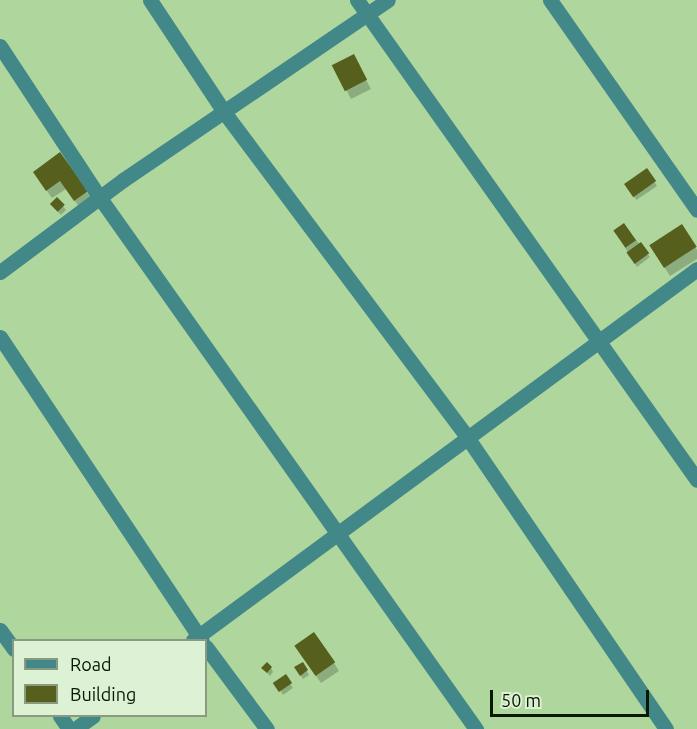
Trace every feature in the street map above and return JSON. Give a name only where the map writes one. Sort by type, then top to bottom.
[{"type":"street","points":[[150,0],[224,112],[467,437],[666,729]]},
{"type":"street","points":[[357,0],[697,480]]},
{"type":"street","points":[[0,272],[100,198],[368,16],[388,0]]},
{"type":"street","points":[[550,0],[697,210]]},
{"type":"street","points":[[0,46],[100,198],[339,532],[476,729]]},
{"type":"street","points":[[203,639],[339,532],[697,269]]},
{"type":"street","points":[[0,337],[199,639]]},
{"type":"street","points":[[0,630],[12,646]]},
{"type":"street","points":[[207,650],[267,729]]},
{"type":"street","points":[[75,729],[92,717]]},
{"type":"building","points":[[354,54],[367,80],[345,91],[332,65]]},
{"type":"building","points":[[60,152],[88,191],[74,201],[60,181],[46,191],[33,172]]},
{"type":"building","points":[[647,168],[656,181],[633,197],[624,184]]},
{"type":"building","points":[[57,197],[65,205],[58,212],[50,204]]},
{"type":"building","points":[[624,223],[636,240],[625,248],[613,230]]},
{"type":"building","points":[[682,224],[697,247],[664,268],[649,245]]},
{"type":"building","points":[[641,242],[649,253],[635,264],[626,253]]},
{"type":"building","points":[[314,632],[335,662],[316,676],[294,646]]},
{"type":"building","points":[[267,662],[272,667],[267,673],[261,668]]},
{"type":"building","points":[[303,662],[308,670],[300,676],[294,667]]},
{"type":"building","points":[[286,674],[292,683],[279,692],[273,683]]}]
